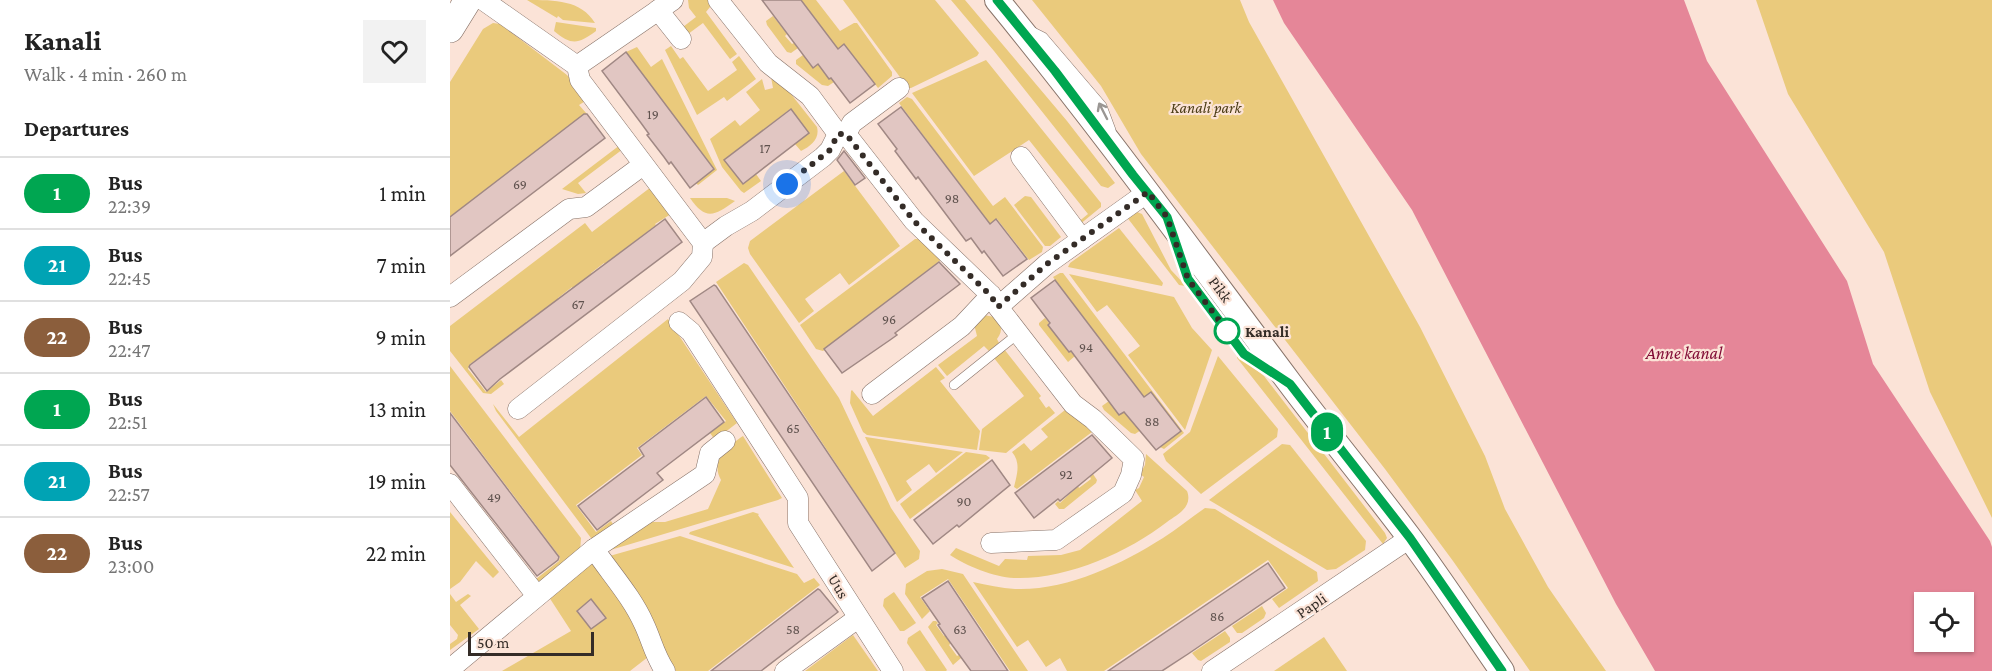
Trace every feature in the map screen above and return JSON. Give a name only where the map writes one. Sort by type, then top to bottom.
[{"type":"main road","points":[[450,29],[468,0]]},
{"type":"street","points":[[483,0],[577,66],[580,80],[703,243],[702,257],[681,281],[518,409]]},
{"type":"street","points":[[718,0],[768,63],[810,96],[914,221],[994,301],[1073,404],[1093,419],[1134,459],[1131,475],[1123,493],[1056,540],[991,543]]},
{"type":"street","name":"Pikk","points":[[997,0],[1148,192],[1290,384],[1410,538],[1502,671]]},
{"type":"street","points":[[577,66],[666,5],[681,39]]},
{"type":"street","points":[[703,243],[752,211],[823,157],[852,123],[899,88]]},
{"type":"street","points":[[1021,157],[1082,239]]},
{"type":"street","points":[[450,297],[569,209],[586,207],[643,165]]},
{"type":"street","points":[[873,394],[994,301],[1148,192]]},
{"type":"street","name":"Uus","points":[[679,322],[691,332],[798,498],[798,523],[893,671]]},
{"type":"street","points":[[450,669],[594,549],[705,474],[710,453],[725,441]]},
{"type":"street","points":[[450,484],[537,596]]},
{"type":"street","name":"Papli","points":[[1212,671],[1410,538]]},
{"type":"street","points":[[594,549],[623,588],[644,623],[656,657],[665,671]]},
{"type":"street","points":[[785,671],[858,618]]},
{"type":"lane","points":[[954,385],[1018,333]]},
{"type":"green space","points":[[527,0],[557,1],[575,6],[589,15],[595,23],[563,20],[558,16],[557,18]]},
{"type":"green space","points":[[688,0],[710,0],[710,7],[706,12],[737,54],[730,59],[703,23],[684,37],[679,30],[696,17],[689,8]]},
{"type":"green space","points":[[801,0],[816,0],[840,31],[857,23],[892,72],[892,76],[878,88],[844,44],[838,49]]},
{"type":"green space","points":[[843,0],[935,0],[979,53],[977,56],[908,88]]},
{"type":"green space","points":[[951,0],[965,0],[1067,121],[1115,183],[1108,188],[1101,186]]},
{"type":"green space","name":"Kanali park","points":[[1032,0],[1240,0],[1249,22],[1420,327],[1485,456],[1505,509],[1548,587],[1606,671],[1530,671],[1385,469],[1141,154],[1101,86]]},
{"type":"green space","points":[[1756,0],[1992,0],[1992,518],[1930,392],[1884,252],[1788,94]]},
{"type":"green space","points":[[773,16],[787,34],[785,36],[798,48],[791,53],[787,52],[767,25],[766,21]]},
{"type":"green space","points":[[556,22],[596,28],[596,31],[580,41],[570,41],[554,31]]},
{"type":"green space","points":[[493,23],[500,24],[567,75],[587,100],[579,105],[587,114],[450,217],[450,82],[483,29]]},
{"type":"green space","points":[[671,46],[680,59],[683,57],[708,91],[737,70],[732,62],[739,56],[756,79],[727,101],[724,97],[697,115],[665,50]]},
{"type":"green space","points":[[637,47],[651,67],[662,59],[717,170],[698,185],[696,183],[714,169],[626,52]]},
{"type":"green space","points":[[803,55],[813,68],[819,63],[829,79],[831,78],[834,82],[828,86],[822,85],[796,64],[796,60]]},
{"type":"green space","points":[[986,60],[1101,203],[1101,207],[1079,225],[1077,223],[1088,214],[1029,140],[974,176],[912,93]]},
{"type":"green space","points":[[771,77],[787,89],[818,131],[816,139],[801,151],[795,144],[809,133],[790,109],[725,160],[743,184],[756,174],[761,181],[744,193],[722,167],[710,139],[735,120],[740,126],[760,110],[746,92],[762,79],[765,90],[773,88]]},
{"type":"green space","points":[[907,97],[912,99],[993,206],[1005,197],[1043,247],[1042,252],[1029,260],[997,219],[990,224],[899,103]]},
{"type":"green space","points":[[620,145],[623,149],[578,183],[586,193],[578,194],[562,189]]},
{"type":"green space","points":[[844,171],[900,246],[849,285],[840,273],[805,299],[814,311],[799,323],[750,254],[748,248],[750,241]]},
{"type":"green space","points":[[651,187],[671,214],[604,263],[573,289],[572,287],[542,313],[540,312],[526,322],[527,324],[470,364],[468,369],[486,392],[501,380],[504,384],[491,394],[483,393],[450,351],[450,326],[585,223],[592,232]]},
{"type":"green space","points":[[1025,196],[1031,197],[1061,237],[1050,246],[1045,246],[1014,205]]},
{"type":"green space","points":[[690,198],[727,198],[735,201],[711,214],[701,210]]},
{"type":"green space","points":[[1137,212],[1142,214],[1171,270],[1186,286],[1179,285],[1126,216]]},
{"type":"green space","points":[[1119,228],[1163,283],[1162,286],[1068,267],[1070,263]]},
{"type":"green space","points":[[915,239],[920,239],[942,259],[823,351],[816,349],[800,325]]},
{"type":"green space","points":[[744,263],[748,265],[839,398],[891,508],[920,551],[919,559],[905,568],[716,282]]},
{"type":"green space","points":[[1063,273],[1184,433],[1164,449],[1160,447],[1180,431],[1151,392],[1144,397],[1053,277]]},
{"type":"green space","points":[[1069,274],[1174,297],[1192,328],[1212,350],[1185,430],[1128,355],[1140,346],[1107,305],[1097,312]]},
{"type":"green space","points":[[984,315],[994,317],[1000,325],[1001,330],[997,339],[999,343],[989,351],[984,346],[947,376],[938,365],[977,336],[974,324]]},
{"type":"green space","points":[[1045,318],[1062,344],[1075,356],[1068,362],[1039,325]]},
{"type":"green space","points":[[668,319],[737,423],[715,440],[710,433],[726,421],[706,396],[637,448],[642,455],[576,505],[596,532],[611,521],[613,524],[596,539],[591,538],[493,404],[519,437]]},
{"type":"green space","points":[[1004,349],[1041,396],[1039,398],[1046,408],[1049,406],[1055,413],[1006,453],[979,450],[982,429],[1024,396],[994,358]]},
{"type":"green space","points":[[1238,352],[1239,356],[1264,376],[1385,533],[1387,538],[1383,544],[1237,358]]},
{"type":"green space","points":[[1218,356],[1278,429],[1277,437],[1201,494],[1166,461],[1163,454],[1190,432]]},
{"type":"green space","points":[[450,366],[581,538],[580,552],[539,583],[536,584],[536,579],[559,561],[560,557],[450,411]]},
{"type":"green space","points":[[936,367],[945,378],[940,381],[980,431],[977,450],[867,435],[863,432],[850,403],[852,390],[873,416]]},
{"type":"green space","points":[[1109,401],[1119,415],[1126,410],[1135,426],[1137,425],[1141,430],[1135,434],[1131,433],[1104,410],[1102,406]]},
{"type":"green space","points":[[1065,410],[1088,426],[1092,432],[1017,489],[1014,487],[1017,464],[1012,452],[1024,443],[1031,451],[1048,437],[1041,429]]},
{"type":"green space","points":[[743,436],[782,498],[607,551],[642,522],[665,522],[708,509],[721,480],[718,473],[719,460],[726,449]]},
{"type":"green space","points":[[865,437],[963,452],[936,473],[929,464],[906,481],[912,490],[897,502]]},
{"type":"green space","points":[[1282,444],[1290,445],[1366,541],[1365,550],[1336,569],[1327,570],[1209,500]]},
{"type":"green space","points":[[966,452],[986,455],[990,458],[910,519],[900,504]]},
{"type":"green space","points":[[1146,454],[1187,491],[1188,501],[1176,516],[1114,554],[1054,574],[1014,578],[980,570],[950,555],[956,548],[999,566],[1005,559],[1027,560],[1028,556],[1061,555],[1080,550],[1142,501],[1135,490],[1139,488],[1144,477],[1140,474],[1145,465]]},
{"type":"green space","points":[[1093,474],[1097,480],[1096,483],[1064,509],[1059,509],[1055,504],[1058,501],[1060,503],[1078,486],[1079,488],[1091,479]]},
{"type":"green space","points":[[1205,508],[1215,509],[1317,572],[1318,581],[1279,608],[1272,599],[1288,588],[1268,560],[1104,671],[1067,671],[1060,658],[1046,667],[1028,640],[1017,647],[973,582],[1015,589],[1054,586],[1073,581],[1129,558],[1168,535]]},
{"type":"green space","points":[[450,512],[499,572],[493,578],[476,561],[460,582],[450,589]]},
{"type":"green space","points":[[753,512],[759,514],[794,568],[689,534]]},
{"type":"green space","points":[[680,536],[797,574],[804,583],[814,578],[820,585],[708,671],[676,671],[606,557]]},
{"type":"green space","points":[[589,561],[605,570],[621,593],[648,657],[630,671],[502,671],[571,631],[547,594]]},
{"type":"green space","points":[[942,569],[963,574],[1028,671],[1010,671],[948,579],[920,597],[930,611],[922,619],[905,594],[906,584],[927,571]]},
{"type":"green space","points":[[894,592],[916,623],[904,631],[900,631],[883,606],[884,599]]},
{"type":"green space","points":[[450,594],[456,602],[468,594],[471,596],[460,605],[479,629],[450,650],[450,644],[457,639],[458,635],[450,625]]},
{"type":"green space","points":[[1262,606],[1266,613],[1264,618],[1242,633],[1237,633],[1232,626]]},
{"type":"green space","points":[[933,621],[938,623],[936,625],[951,643],[949,645],[961,658],[953,665],[928,627]]},
{"type":"green space","points":[[920,630],[946,671],[926,671],[907,643],[908,638]]},
{"type":"green space","points":[[1225,631],[1230,642],[1201,661],[1192,653]]},
{"type":"green space","points":[[853,635],[878,671],[805,671]]},
{"type":"green space","points":[[1324,637],[1347,671],[1274,671]]},
{"type":"water","name":"Anne kanal","points":[[1273,0],[1684,0],[1707,61],[1847,281],[1873,364],[1990,541],[1992,547],[1992,671],[1655,671],[1616,604],[1412,210],[1284,23]]},
{"type":"building","points":[[762,0],[801,0],[838,49],[844,44],[875,84],[850,103],[818,64],[813,68]]},
{"type":"building","points":[[626,52],[714,169],[690,188],[647,135],[649,134],[602,71]]},
{"type":"building","points":[[901,107],[990,224],[996,219],[1027,259],[1003,276],[971,238],[966,241],[918,177],[916,179],[878,124]]},
{"type":"building","points":[[791,109],[809,133],[743,184],[724,160]]},
{"type":"building","points":[[584,114],[587,114],[605,138],[450,256],[450,217]]},
{"type":"building","points":[[844,151],[865,178],[855,185],[837,160]]},
{"type":"building","points":[[665,219],[682,242],[487,391],[469,367],[470,365]]},
{"type":"building","points":[[939,262],[960,284],[895,333],[897,335],[842,373],[824,349]]},
{"type":"building","points":[[1055,280],[1144,397],[1151,392],[1181,431],[1156,450],[1124,412],[1119,415],[1071,351],[1069,352],[1048,325],[1050,323],[1031,298]]},
{"type":"building","points":[[714,285],[895,553],[872,571],[690,301]]},
{"type":"building","points":[[706,397],[724,422],[657,473],[663,480],[597,530],[578,506],[644,456],[639,448]]},
{"type":"building","points":[[450,413],[559,557],[537,576],[450,465]]},
{"type":"building","points":[[1092,435],[1112,458],[1060,501],[1058,499],[1034,518],[1015,493]]},
{"type":"building","points":[[992,460],[1010,485],[959,527],[957,525],[933,544],[914,520]]},
{"type":"building","points":[[1268,563],[1285,588],[1188,654],[1162,671],[1108,671]]},
{"type":"building","points":[[948,581],[1008,671],[971,671],[938,625],[940,624],[922,598]]},
{"type":"building","points":[[818,589],[838,612],[761,671],[711,671]]},
{"type":"building","points":[[591,599],[606,618],[591,629],[577,611]]},
{"type":"bus line","name":"1","points":[[997,0],[1055,71],[1167,217],[1188,279],[1244,354],[1290,384],[1410,538],[1502,671]]},
{"type":"place","name":"Kanali","points":[[1227,331]]},
{"type":"route","points":[[787,184],[823,157],[835,143],[838,134],[846,134],[914,221],[991,296],[998,307],[1047,264],[1148,192],[1167,217],[1188,279],[1227,331]]}]
